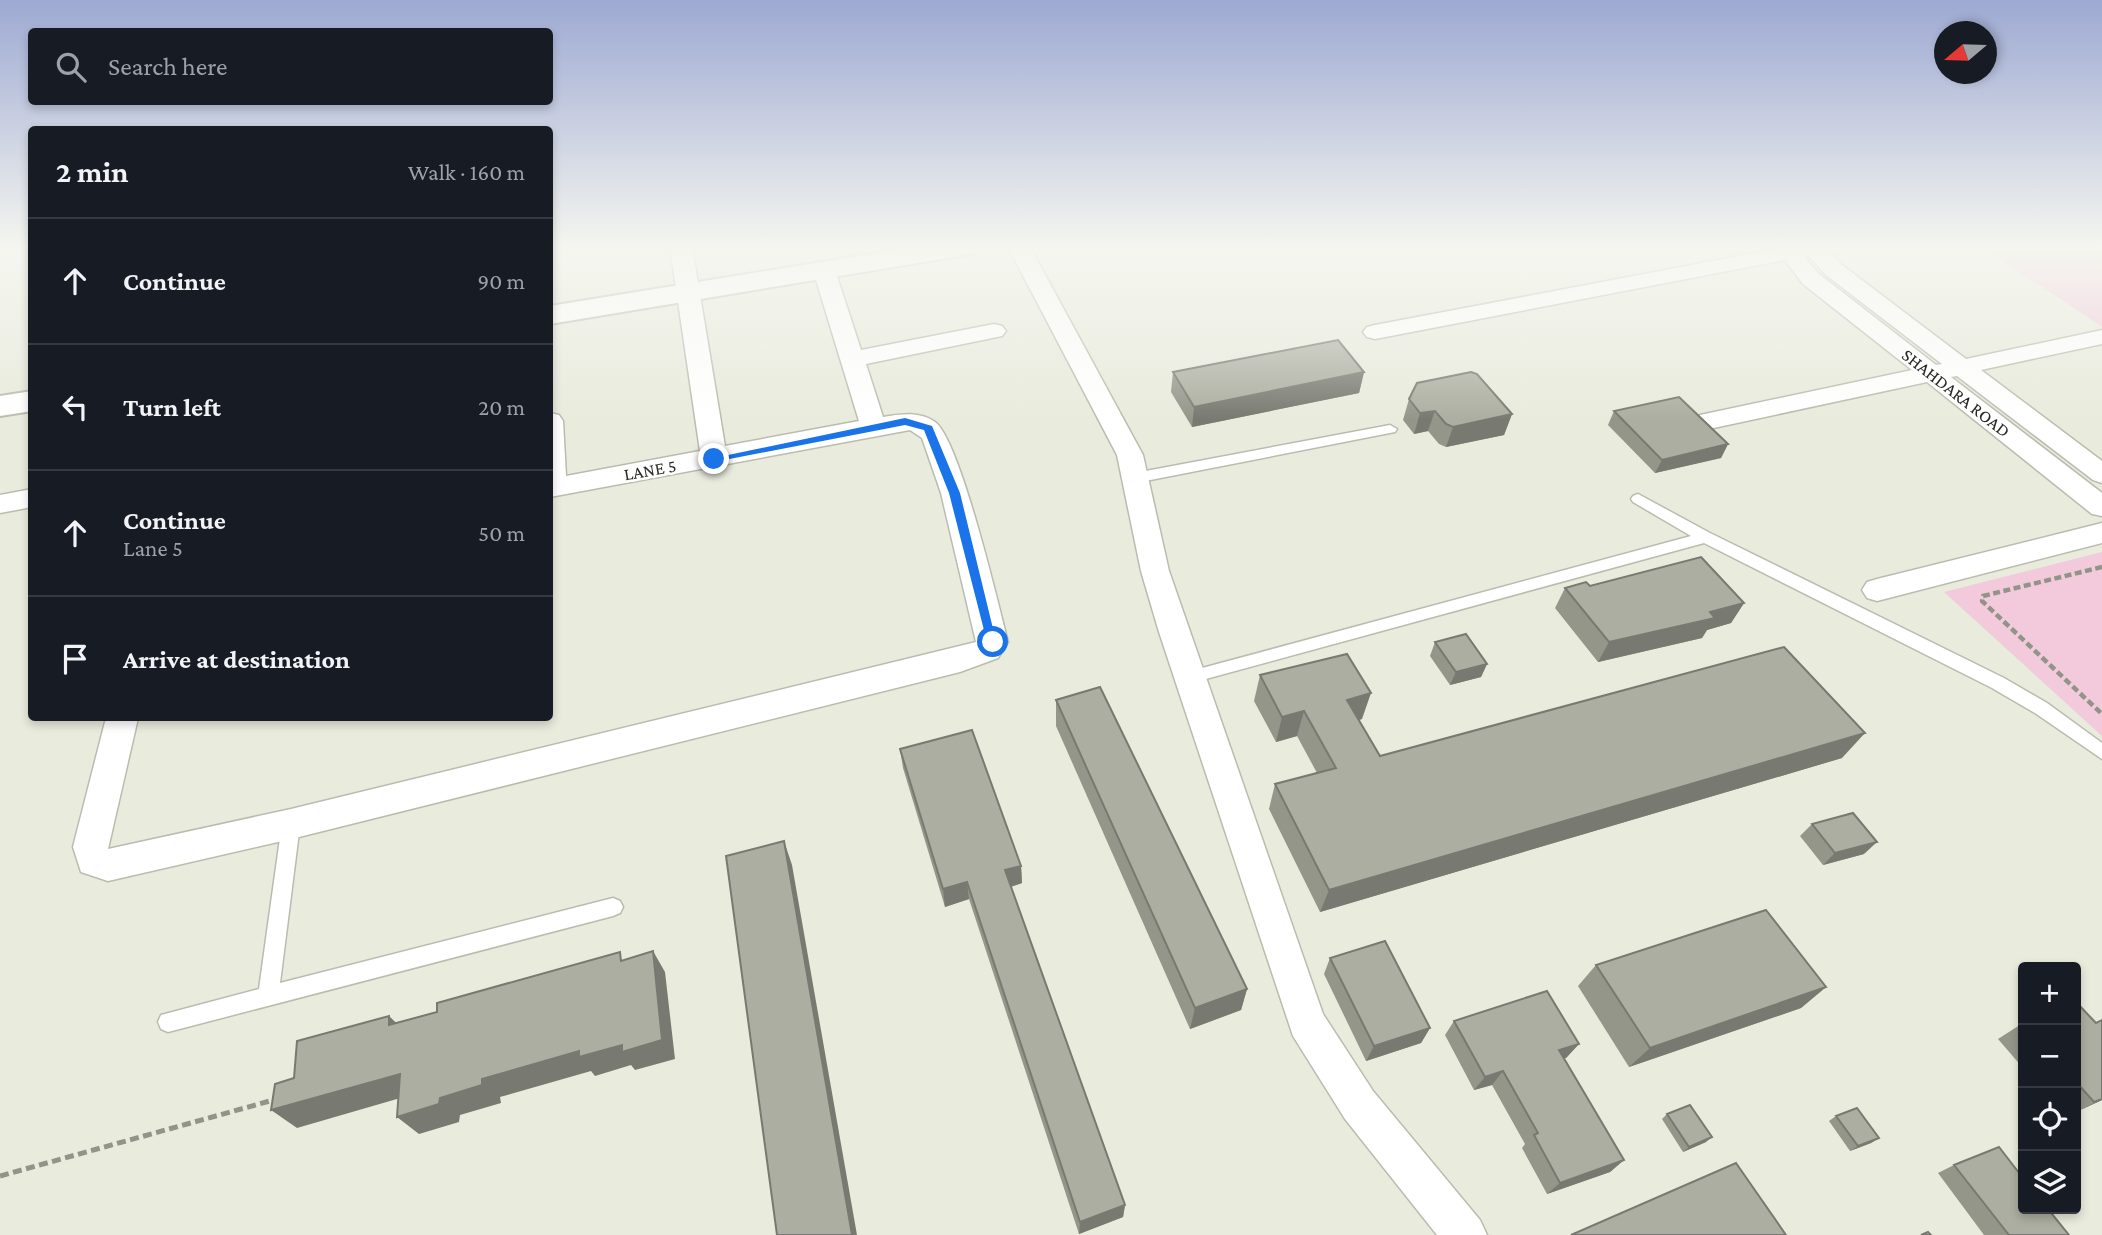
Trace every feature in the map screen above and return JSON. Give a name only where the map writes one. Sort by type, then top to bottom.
[{"type":"street","points":[[553,315],[615,305]]},
{"type":"street","points":[[689,305],[714,459]]},
{"type":"street","points":[[835,305],[874,427]]},
{"type":"street","points":[[1050,305],[1119,430],[1135,478],[1155,571],[1294,989],[1320,1050],[1465,1235]]},
{"type":"street","points":[[1376,332],[1516,305]]},
{"type":"street","name":"SHAHDARA ROAD","points":[[1843,305],[2102,507]]},
{"type":"street","name":"SHAHDARA ROAD","points":[[1879,305],[2102,474]]},
{"type":"street","points":[[852,359],[994,331]]},
{"type":"street","points":[[1709,421],[2102,338]]},
{"type":"street","points":[[0,406],[28,402]]},
{"type":"street","name":"LANE 5","points":[[291,824],[960,660],[987,650],[993,642],[954,493],[934,436],[928,428],[917,422],[874,427],[553,488]]},
{"type":"street","points":[[0,503],[28,499]]},
{"type":"street","points":[[1877,590],[2102,533]]},
{"type":"street","points":[[121,721],[92,830],[90,847],[93,861],[108,865],[291,824]]},
{"type":"lane","points":[[1135,478],[1390,429]]},
{"type":"lane","points":[[1638,499],[1705,537],[1998,683],[2040,708],[2102,752]]},
{"type":"lane","points":[[1191,677],[1705,537]]},
{"type":"lane","points":[[268,997],[291,824]]},
{"type":"lane","points":[[169,1022],[612,907]]},
{"type":"path","points":[[2102,568],[1983,596],[1982,601],[2102,715]]},
{"type":"path","points":[[0,1176],[282,1098]]},
{"type":"shaded area","points":[[2068,305],[2102,305],[2102,327]]},
{"type":"shaded area","points":[[2102,552],[2102,736],[1944,592]]},
{"type":"building","points":[[1338,340],[1364,372],[1194,407],[1173,372]]},
{"type":"building","points":[[1471,372],[1477,374],[1512,414],[1453,427],[1446,424],[1435,411],[1420,413],[1409,399],[1417,383]]},
{"type":"building","points":[[1679,397],[1728,444],[1662,460],[1614,411]]},
{"type":"building","points":[[1701,557],[1744,603],[1710,612],[1715,618],[1609,642],[1565,588],[1586,582],[1590,586]]},
{"type":"building","points":[[1466,634],[1487,664],[1456,672],[1435,642]]},
{"type":"building","points":[[1784,647],[1865,733],[1329,890],[1275,784],[1336,768],[1304,711],[1282,717],[1260,675],[1347,654],[1371,693],[1347,700],[1380,756]]},
{"type":"building","points":[[1100,687],[1247,989],[1195,1008],[1056,700]]},
{"type":"building","points":[[972,730],[1021,866],[1005,870],[1125,1205],[1080,1222],[967,882],[943,889],[900,749]]},
{"type":"building","points":[[1853,813],[1877,842],[1835,853],[1812,824]]},
{"type":"building","points":[[784,841],[852,1235],[777,1235],[726,856]]},
{"type":"building","points":[[1766,910],[1826,987],[1650,1048],[1596,965]]},
{"type":"building","points":[[1385,941],[1430,1028],[1374,1046],[1330,958]]},
{"type":"building","points":[[653,951],[662,1040],[622,1052],[622,1045],[579,1057],[579,1051],[482,1079],[482,1085],[440,1098],[439,1104],[397,1117],[400,1074],[271,1110],[275,1084],[294,1078],[297,1041],[389,1016],[389,1025],[437,1012],[437,1003],[620,952],[621,961]]},
{"type":"building","points":[[1547,991],[1579,1044],[1559,1050],[1624,1160],[1560,1183],[1534,1135],[1538,1133],[1503,1071],[1485,1077],[1454,1021]]},
{"type":"building","points":[[2081,1007],[2096,1023],[2102,1020],[2102,1099],[2094,1102],[2081,1088]]},
{"type":"building","points":[[1690,1105],[1712,1137],[1689,1147],[1667,1114]]},
{"type":"building","points":[[1857,1108],[1879,1138],[1858,1146],[1836,1116]]},
{"type":"building","points":[[1999,1147],[2018,1172],[2018,1214],[2052,1214],[2069,1235],[2009,1235],[1954,1165]]},
{"type":"building","points":[[1736,1163],[1786,1235],[1571,1235]]},
{"type":"route","points":[[714,459],[905,421],[917,422],[928,428],[934,436],[954,493],[993,642]]}]
